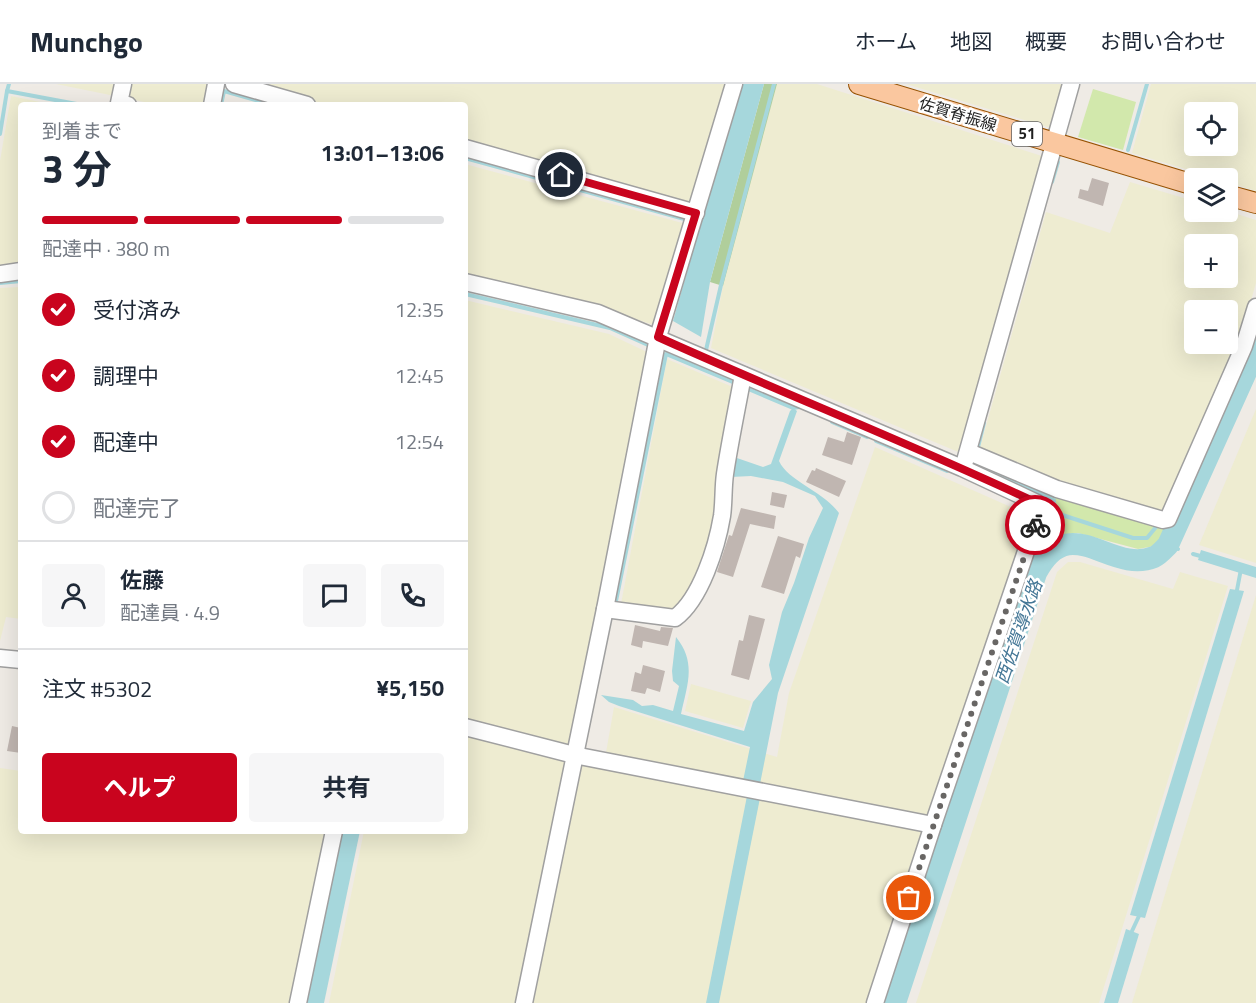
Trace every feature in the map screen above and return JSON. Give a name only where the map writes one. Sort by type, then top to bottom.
[{"type":"main road","name":"佐賀脊振線","points":[[860,84],[1184,182]]},
{"type":"main road","points":[[1238,198],[1256,203]]},
{"type":"street","points":[[119,102],[123,84]]},
{"type":"street","points":[[213,102],[216,84]]},
{"type":"street","points":[[234,84],[297,102]]},
{"type":"street","points":[[524,1003],[658,337],[734,84]]},
{"type":"street","points":[[970,459],[1071,84]]},
{"type":"street","points":[[468,149],[694,221]]},
{"type":"street","points":[[0,274],[18,271]]},
{"type":"street","points":[[468,283],[598,313],[743,375],[970,459],[1058,489],[1163,520],[1168,519],[1244,346],[1256,307]]},
{"type":"street","points":[[605,609],[675,618],[682,613],[691,600],[705,576],[715,548],[722,514],[724,477],[743,375]]},
{"type":"street","points":[[875,1003],[1039,513],[1037,503],[970,459]]},
{"type":"street","points":[[0,658],[18,660]]},
{"type":"street","points":[[468,728],[574,755],[933,825]]},
{"type":"street","points":[[298,1003],[333,834]]},
{"type":"shaded area","points":[[56,84],[211,84],[207,102],[144,102]]},
{"type":"shaded area","points":[[251,84],[726,84],[692,204],[468,143],[468,102],[317,102]]},
{"type":"shaded area","points":[[777,84],[817,84],[1045,157],[963,454],[711,348],[723,286]]},
{"type":"shaded area","points":[[906,84],[1066,84],[1054,129]]},
{"type":"shaded area","points":[[1151,84],[1256,84],[1256,191],[1238,185],[1238,168],[1184,168],[1132,153]]},
{"type":"shaded area","points":[[11,96],[40,102],[18,102],[18,265],[0,267],[0,161]]},
{"type":"shaded area","points":[[468,165],[686,224],[656,326],[595,305],[468,277]]},
{"type":"shaded area","points":[[1130,182],[1184,198],[1184,222],[1238,222],[1238,214],[1256,220],[1256,283],[1238,346],[1238,300],[1184,300],[1184,354],[1235,354],[1167,511],[1160,516],[1054,484],[979,451],[1046,212],[1110,233]]},
{"type":"shaded area","points":[[18,287],[18,619],[6,617],[0,641],[0,288]]},
{"type":"shaded area","points":[[468,301],[609,334],[649,353],[568,749],[468,723]]},
{"type":"shaded area","points":[[667,359],[735,388],[717,515],[709,549],[677,614],[621,604]]},
{"type":"shaded area","points":[[1256,409],[1256,563],[1199,545]]},
{"type":"shaded area","points":[[875,447],[1029,515],[871,1003],[329,1003],[363,834],[468,834],[468,733],[604,764],[614,707],[777,757],[789,693]]},
{"type":"shaded area","points":[[1068,562],[1080,562],[1173,589],[1180,572],[1228,586],[1099,1003],[916,1003],[1057,572]]},
{"type":"shaded area","points":[[1256,595],[1256,1003],[1132,1003]]},
{"type":"shaded area","points":[[691,684],[751,701],[743,728],[685,711]]},
{"type":"shaded area","points":[[0,768],[18,771],[18,834],[328,834],[295,1003],[0,1003]]},
{"type":"green space","points":[[764,84],[777,84],[723,286],[710,282]]},
{"type":"green space","points":[[1093,89],[1136,102],[1123,150],[1078,137]]},
{"type":"green space","points":[[1050,491],[1169,527],[1160,545],[1138,549],[1078,533],[1058,535],[1037,552],[887,1003],[880,1003]]},
{"type":"water","points":[[741,84],[764,84],[710,282],[701,337],[673,321]]},
{"type":"water","points":[[793,408],[797,411],[779,461],[790,475],[824,498],[839,513],[778,693],[760,784],[743,781],[750,747],[619,706],[609,702],[601,695],[633,700],[642,706],[653,705],[673,711],[679,686],[673,681],[672,671],[676,637],[686,656],[689,674],[681,714],[744,731],[753,702],[772,679],[769,665],[782,612],[809,538],[823,508],[815,496],[783,482],[751,476],[731,477],[734,457],[763,467],[771,464]]},
{"type":"water","points":[[1201,550],[1256,567],[1256,578],[1198,560]]},
{"type":"water","points":[[1230,589],[1244,591],[1145,918],[1130,915]]},
{"type":"water","points":[[747,796],[760,798],[719,1003],[706,1003]]},
{"type":"water","points":[[338,834],[359,834],[324,1003],[304,1003]]},
{"type":"water","points":[[1126,929],[1139,934],[1118,1003],[1104,1003]]},
{"type":"building","points":[[1092,178],[1109,183],[1103,206],[1078,198],[1080,189],[1088,191]]},
{"type":"building","points":[[847,432],[861,437],[852,465],[822,455],[828,437],[844,442]]},
{"type":"building","points":[[816,468],[846,481],[839,497],[806,482],[812,470],[815,471]]},
{"type":"building","points":[[772,492],[787,495],[784,508],[770,505]]},
{"type":"building","points":[[741,508],[776,516],[774,529],[750,524],[733,577],[717,572]]},
{"type":"building","points":[[778,536],[804,544],[800,558],[796,556],[784,594],[761,587]]},
{"type":"building","points":[[749,615],[765,619],[749,680],[731,675],[739,640],[743,641]]},
{"type":"building","points":[[635,625],[660,631],[661,627],[673,628],[668,646],[643,641],[642,648],[631,645]]},
{"type":"building","points":[[643,665],[665,671],[660,692],[647,688],[645,694],[631,691],[635,672],[641,674]]},
{"type":"building","points":[[12,726],[18,727],[18,753],[7,751]]},
{"type":"waterway","points":[[7,91],[9,84]]},
{"type":"waterway","points":[[706,350],[774,84]]},
{"type":"waterway","points":[[1128,150],[1147,84]]},
{"type":"waterway","points":[[0,134],[7,91],[66,102]]},
{"type":"waterway","points":[[222,102],[224,91],[262,102]]},
{"type":"waterway","points":[[468,159],[688,220]]},
{"type":"waterway","points":[[1052,182],[1058,162]]},
{"type":"waterway","points":[[0,283],[18,281]]},
{"type":"waterway","points":[[468,295],[610,328],[648,345]]},
{"type":"waterway","name":"西佐賀導水路","points":[[895,1003],[1036,573],[1049,554],[1063,546],[1077,544],[1122,558],[1138,560],[1154,557],[1168,545],[1256,350]]},
{"type":"waterway","points":[[616,601],[666,354],[735,383]]},
{"type":"waterway","points":[[746,388],[793,408],[799,407]]},
{"type":"waterway","points":[[832,422],[867,437]]},
{"type":"waterway","points":[[977,451],[984,423]]},
{"type":"waterway","points":[[876,441],[947,471]]},
{"type":"waterway","points":[[975,458],[973,464],[1054,500],[1053,512],[1133,538],[1147,538],[1156,527]]},
{"type":"waterway","points":[[1168,545],[1178,549]]},
{"type":"waterway","points":[[1193,554],[1204,557]]},
{"type":"waterway","points":[[1237,590],[1241,569]]},
{"type":"waterway","points":[[1132,931],[1139,916]]},
{"type":"way so far","points":[[909,898],[1035,525]]},
{"type":"route","points":[[561,175],[696,213],[658,337],[962,468],[1037,503],[1039,513],[1035,525]]}]
